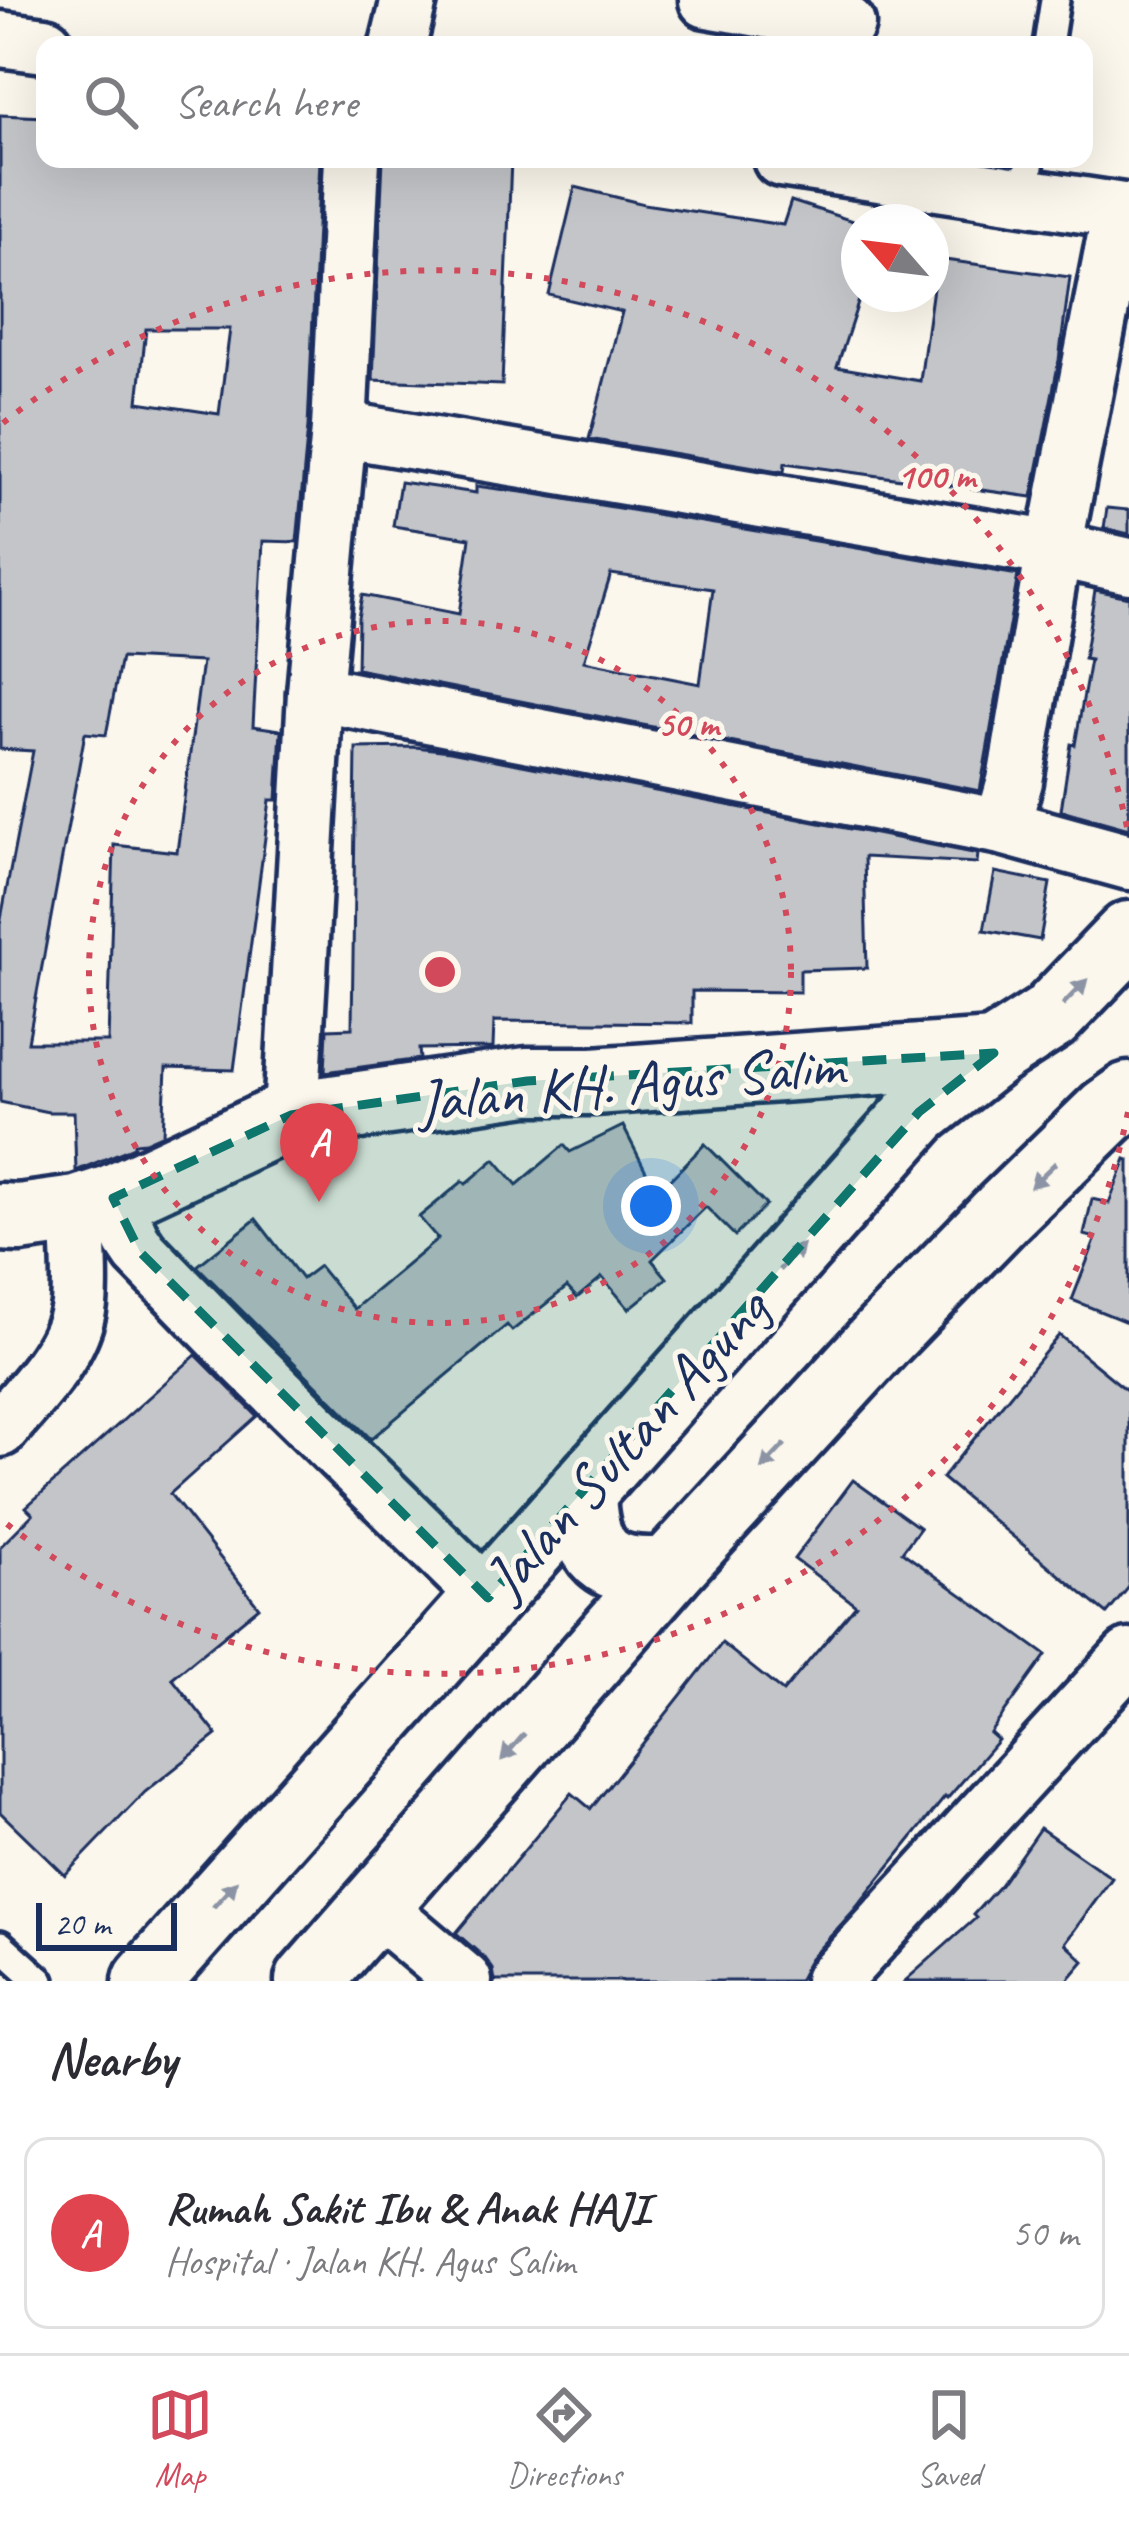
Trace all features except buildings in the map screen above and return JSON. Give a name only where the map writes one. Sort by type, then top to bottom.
[{"type":"main road","name":"Jalan Sultan Agung","points":[[147,1981],[919,1112],[994,1053],[1050,1017],[1129,934]]},
{"type":"main road","name":"Jalan KH. Agus Salim","points":[[0,1217],[95,1204],[291,1115],[526,1082],[592,1082],[994,1053]]},
{"type":"main road","name":"Jalan Sultan Agung","points":[[309,1981],[669,1570],[881,1339],[1108,1111],[1129,1096]]},
{"type":"main road","points":[[582,1492],[590,1542],[605,1559],[622,1570],[669,1570]]},
{"type":"street","points":[[400,36],[409,0]]},
{"type":"street","points":[[438,36],[444,0]]},
{"type":"street","points":[[706,0],[847,24]]},
{"type":"street","points":[[0,39],[36,44]]},
{"type":"street","points":[[291,1115],[315,693],[339,429],[352,168]]},
{"type":"street","points":[[898,168],[1027,178],[1124,211],[1054,550],[1015,782],[1002,827]]},
{"type":"street","points":[[339,429],[1129,566]]},
{"type":"street","points":[[315,693],[1002,827],[1129,862]]},
{"type":"street","points":[[0,1429],[46,1374],[66,1340],[79,1306],[95,1204]]},
{"type":"street","points":[[95,1204],[247,1362],[488,1598]]},
{"type":"street","points":[[832,1981],[1129,1657]]},
{"type":"street","points":[[374,1905],[464,1981]]},
{"type":"lane","points":[[1049,36],[1055,0]]},
{"type":"lane","points":[[0,1945],[40,1981]]},
{"type":"highlighted area","points":[[994,1053],[919,1112],[488,1598],[140,1252],[113,1198],[291,1115],[527,1081]]},
{"type":"place","name":"Rumah Sakit Ibu & Anak HAJI","points":[[319,1202]]}]
